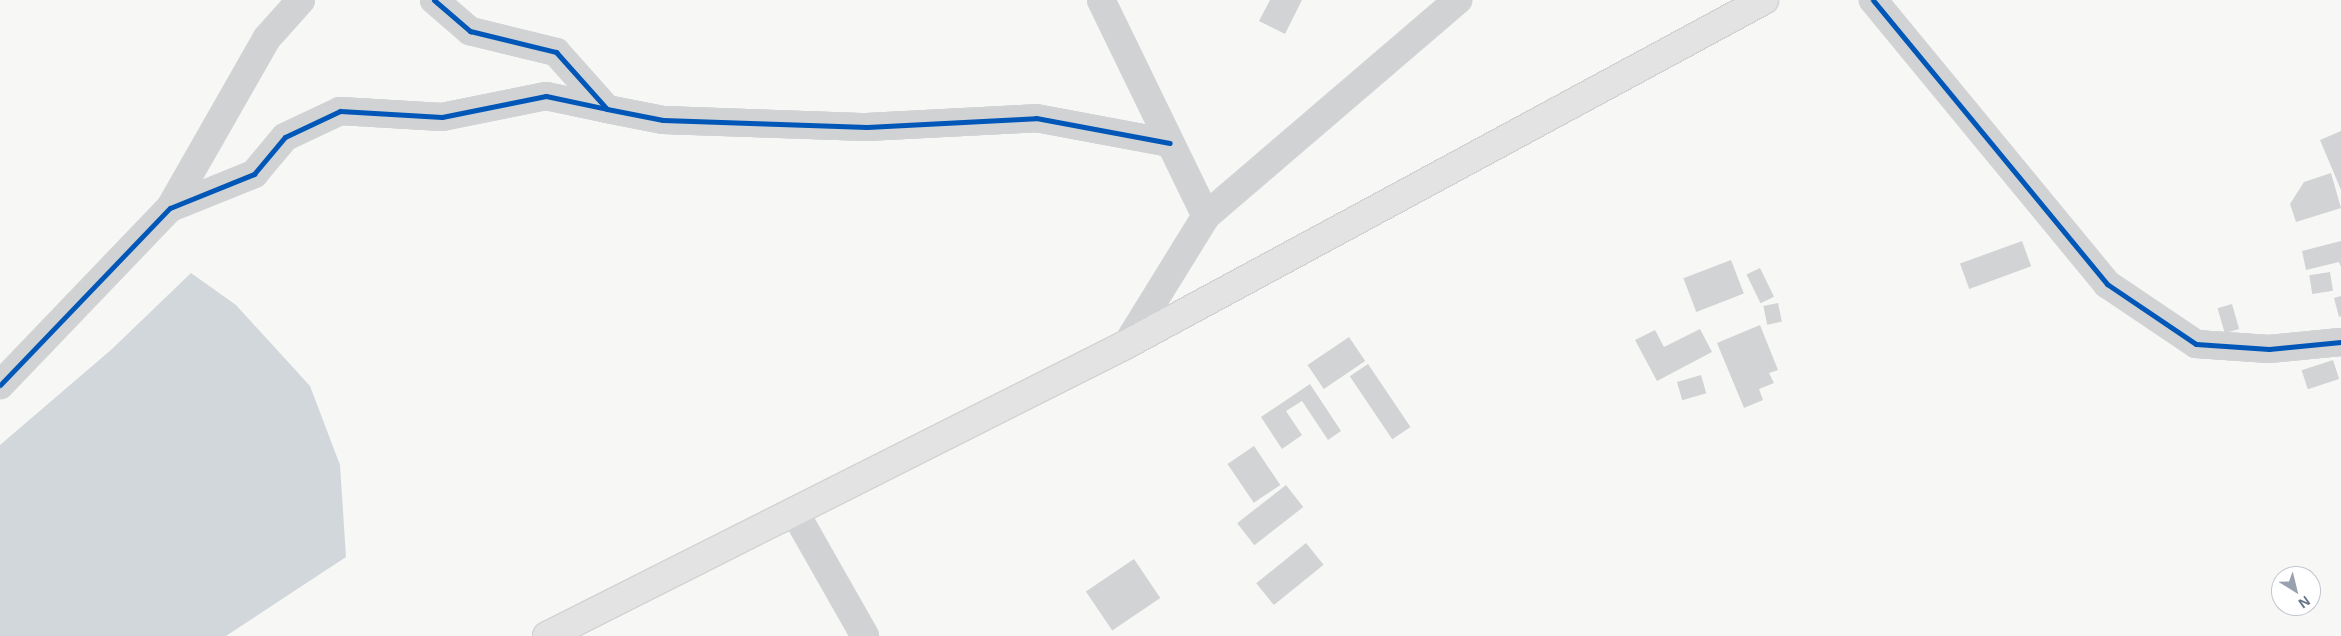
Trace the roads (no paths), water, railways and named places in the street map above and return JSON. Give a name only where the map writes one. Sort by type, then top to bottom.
[{"type":"highway","points":[[546,636],[1127,344],[1764,0]]},
{"type":"street","points":[[0,385],[170,208],[267,38],[301,0]]},
{"type":"street","points":[[434,0],[470,31],[556,52],[606,108]]},
{"type":"street","points":[[1101,0],[1206,216]]},
{"type":"street","points":[[1127,344],[1206,216],[1458,0]]},
{"type":"street","points":[[1873,0],[2107,284],[2196,344],[2269,349],[2341,342]]},
{"type":"street","points":[[170,208],[254,174],[285,138],[340,111],[442,117],[546,96],[662,120],[867,127],[1036,118],[1170,143]]},
{"type":"street","points":[[794,511],[865,636]]}]
